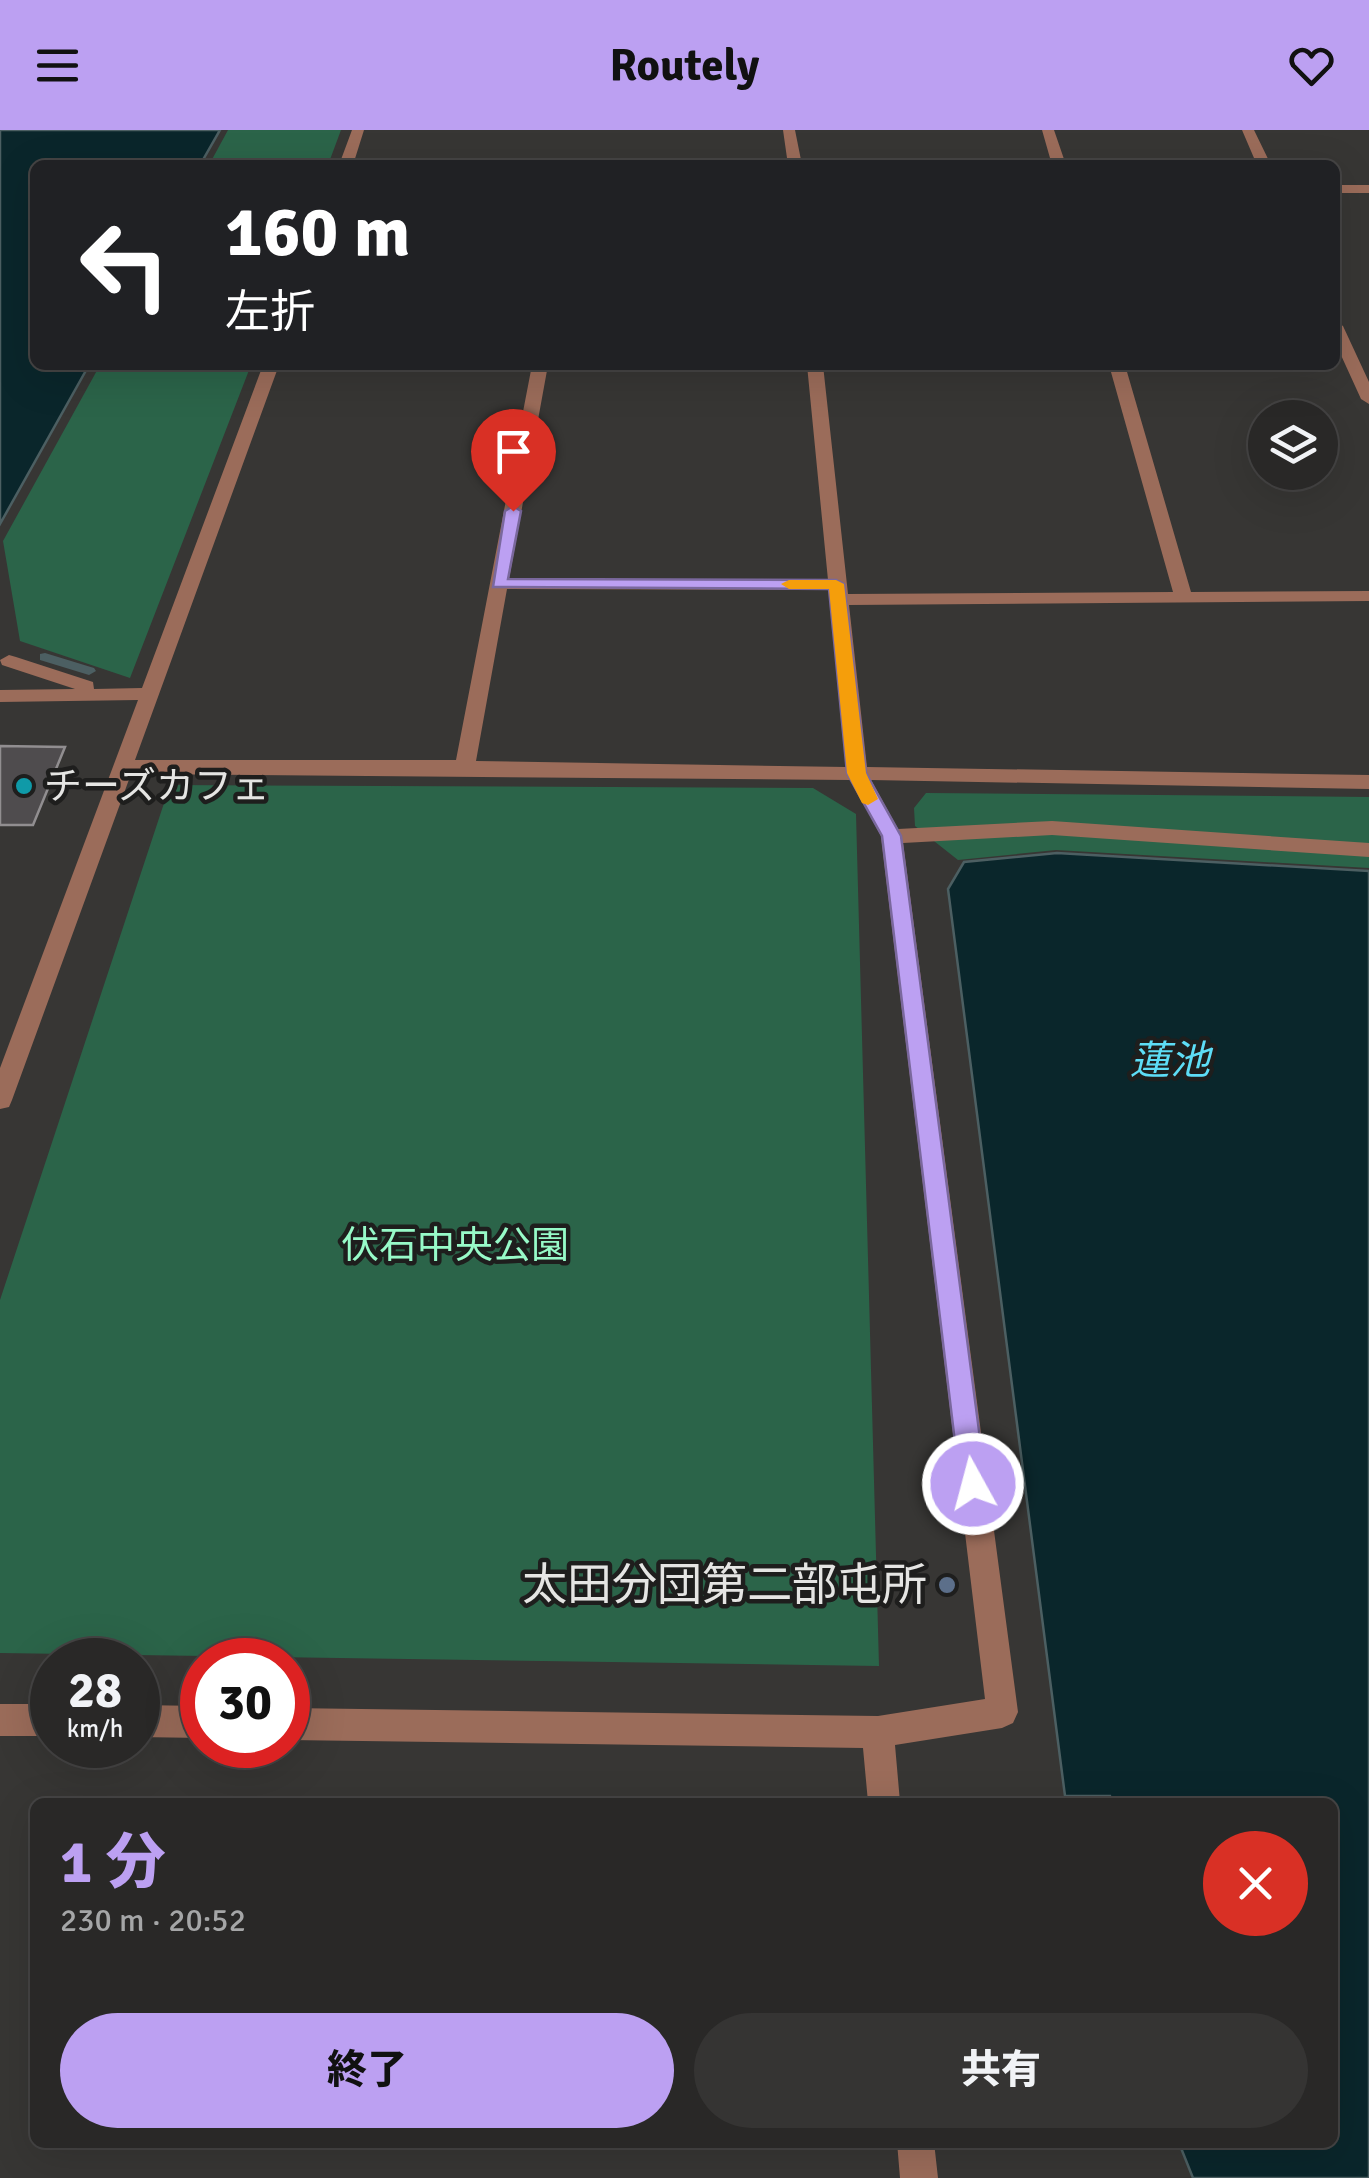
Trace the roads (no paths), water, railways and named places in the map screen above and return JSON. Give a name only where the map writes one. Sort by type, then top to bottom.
[{"type":"street","points":[[348,160],[358,130]]},
{"type":"street","points":[[789,130],[794,160]]},
{"type":"street","points":[[1048,130],[1057,160]]},
{"type":"street","points":[[1248,130],[1262,160]]},
{"type":"street","points":[[1340,189],[1369,189]]},
{"type":"street","points":[[1340,337],[1369,399]]},
{"type":"street","points":[[1348,354],[1369,354]]},
{"type":"street","points":[[0,1100],[269,370]]},
{"type":"street","points":[[465,767],[539,370]]},
{"type":"street","points":[[310,1724],[878,1732],[1002,1712],[892,836],[856,773],[815,370]]},
{"type":"street","points":[[1118,370],[1184,599]]},
{"type":"street","points":[[499,584],[1184,599],[1369,596]]},
{"type":"street","points":[[9,661],[105,692]]},
{"type":"street","points":[[0,696],[147,694]]},
{"type":"street","points":[[124,768],[465,767],[1369,782]]},
{"type":"street","points":[[892,836],[1052,828],[1369,850]]},
{"type":"street","points":[[0,1720],[30,1720]]},
{"type":"street","points":[[878,1732],[884,1798]]},
{"type":"street","points":[[916,2148],[918,2178]]},
{"type":"water","points":[[0,130],[220,130],[203,160],[30,160],[30,370],[86,370],[0,524]]},
{"type":"water","name":"蓮池","points":[[1057,853],[1369,871],[1369,2178],[1193,2178],[1181,2148],[1338,2148],[1338,1798],[1065,1796],[948,889],[964,862]]},
{"type":"waterway","points":[[45,657],[89,671]]},
{"type":"place","name":"チーズカフェ","points":[[24,786]]},
{"type":"place","name":"太田分団第二部屯所","points":[[947,1585]]},
{"type":"park label","name":"伏石中央公園","points":[[455,1245]]}]
